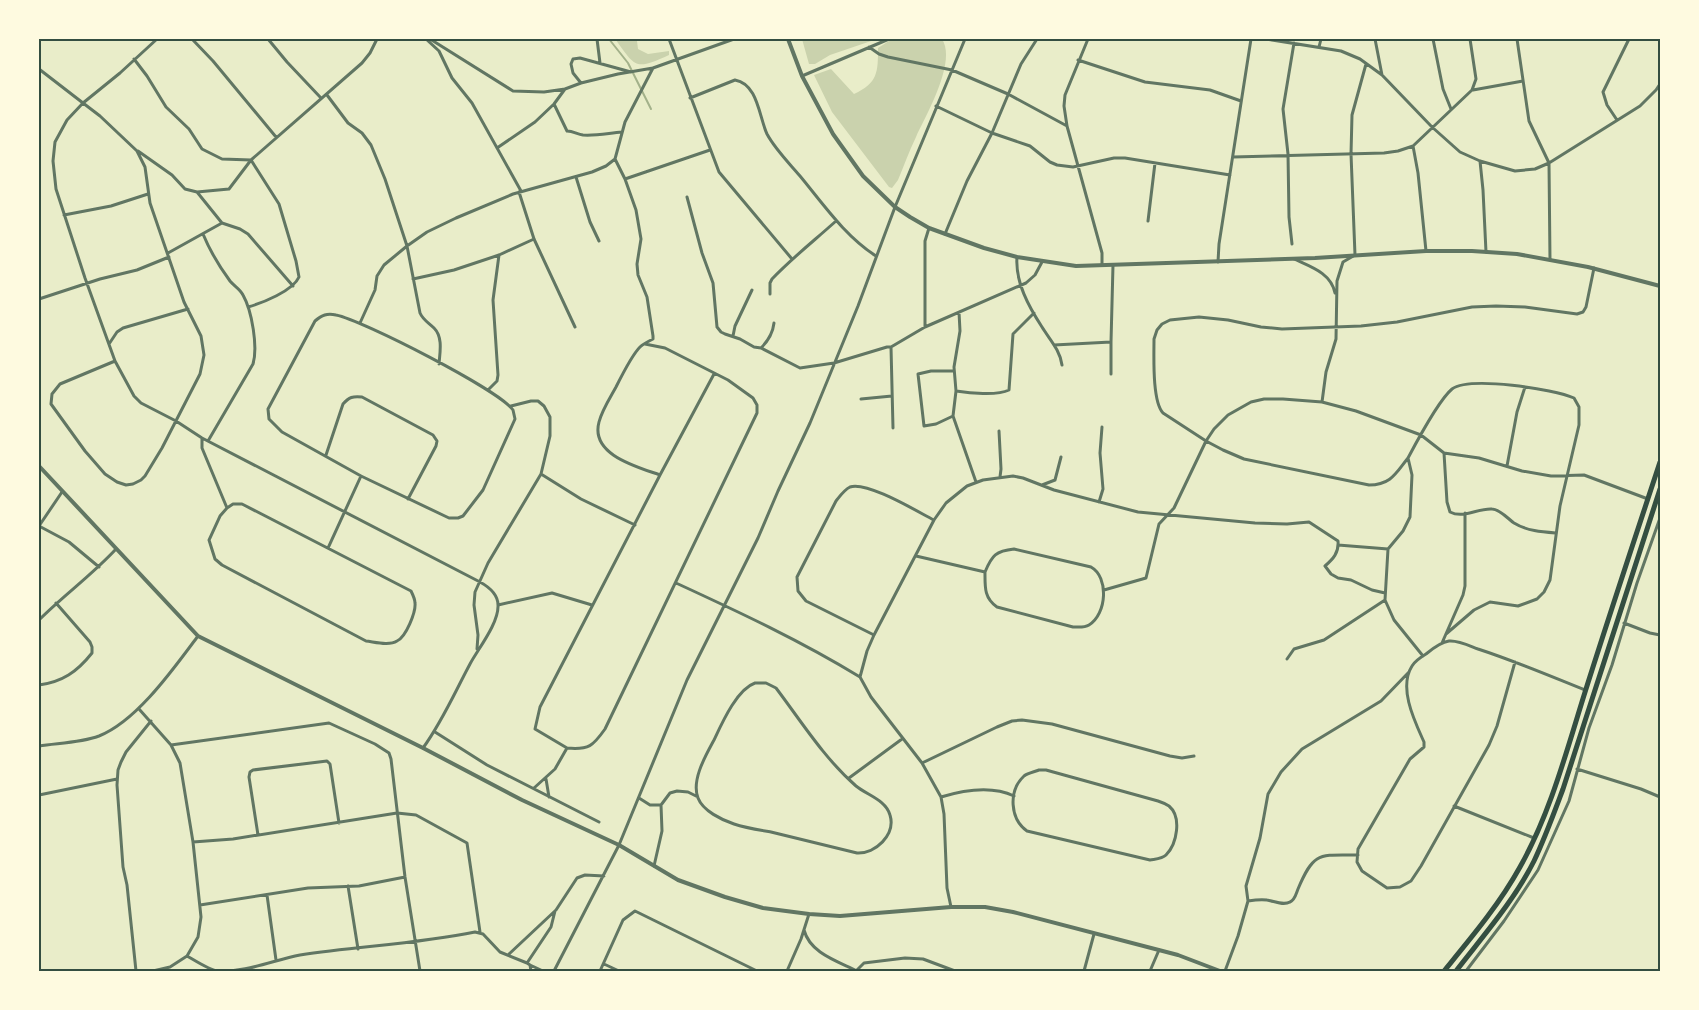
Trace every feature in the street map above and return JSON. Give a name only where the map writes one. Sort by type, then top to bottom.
[{"type":"highway","points":[[1444,971],[1490,913],[1519,868],[1534,839],[1562,765],[1660,462]]},
{"type":"highway","points":[[1456,971],[1514,893],[1533,862],[1547,830],[1563,789],[1660,489]]},
{"type":"street","points":[[157,39],[120,73],[83,103],[67,120],[54,142],[52,161],[56,189],[87,284],[115,361],[134,396],[141,403],[176,421],[202,438],[490,588],[496,597],[497,615],[435,732],[423,748]]},
{"type":"street","points":[[192,39],[213,61],[276,138]]},
{"type":"street","points":[[268,39],[321,98]]},
{"type":"street","points":[[39,69],[83,103],[137,151],[172,175],[183,187],[197,192],[229,189],[251,160],[362,63],[377,39]]},
{"type":"street","points":[[428,39],[513,91],[544,92],[565,89],[580,83],[653,68],[734,39]]},
{"type":"street","points":[[428,39],[439,51],[452,78],[472,103],[520,192],[534,239],[575,327]]},
{"type":"street","points":[[597,39],[600,63]]},
{"type":"street","points":[[669,39],[710,150],[724,180],[792,259]]},
{"type":"street","points":[[788,39],[802,76],[833,134],[863,176],[895,207],[929,228],[1017,257],[1076,266],[1294,259],[1426,251],[1486,252],[1517,254],[1594,268],[1660,286]]},
{"type":"street","points":[[802,76],[889,39]]},
{"type":"street","points":[[554,971],[619,846],[687,680],[758,538],[810,423],[895,207],[965,39]]},
{"type":"street","points":[[944,234],[967,181],[992,133],[1021,64],[1037,39]]},
{"type":"street","points":[[1088,39],[1065,94],[1064,106],[1067,126],[1102,254],[1102,265]]},
{"type":"street","points":[[1218,262],[1232,157],[1251,39]]},
{"type":"street","points":[[1266,39],[1341,51],[1360,59],[1382,75],[1432,127],[1460,152],[1480,161],[1515,171],[1535,169],[1549,163],[1640,106],[1660,84]]},
{"type":"street","points":[[1319,47],[1320,39]]},
{"type":"street","points":[[1375,39],[1382,75]]},
{"type":"street","points":[[1433,39],[1443,89],[1451,109]]},
{"type":"street","points":[[1232,157],[1391,152],[1413,146],[1472,90],[1476,79],[1470,39]]},
{"type":"street","points":[[1517,39],[1531,126],[1549,163],[1550,260]]},
{"type":"street","points":[[1617,120],[1607,105],[1603,92],[1629,39]]},
{"type":"street","points":[[1292,244],[1288,217],[1288,154],[1283,109],[1294,43]]},
{"type":"street","points":[[870,47],[879,54],[888,57],[952,70],[1008,94],[1067,126]]},
{"type":"street","points":[[580,83],[573,72],[571,64],[573,60],[580,58],[631,72]]},
{"type":"street","points":[[134,60],[147,76],[166,107],[189,129],[202,149],[222,159],[251,160]]},
{"type":"street","points":[[1078,60],[1145,82],[1210,90],[1242,101]]},
{"type":"street","points":[[1355,255],[1351,154],[1352,115],[1366,64]]},
{"type":"street","points":[[360,322],[375,290],[377,276],[390,260],[427,232],[520,192],[576,177],[606,166],[615,159],[622,132],[653,68]]},
{"type":"street","points":[[690,98],[735,80],[741,81],[746,85],[756,102],[767,134],[771,140],[854,241],[876,256]]},
{"type":"street","points":[[1472,90],[1524,81]]},
{"type":"street","points":[[497,148],[535,122],[554,104],[565,89]]},
{"type":"street","points":[[327,95],[348,123],[362,132],[371,145],[385,179],[407,246],[420,313],[422,318],[435,328],[439,335],[439,364]]},
{"type":"street","points":[[554,104],[567,131],[580,135],[622,132]]},
{"type":"street","points":[[936,106],[992,133],[1030,146],[1050,162],[1057,165],[1078,166],[1114,158],[1126,158],[1230,175]]},
{"type":"street","points":[[1413,146],[1418,172],[1426,251]]},
{"type":"street","points":[[625,179],[710,150]]},
{"type":"street","points":[[115,361],[60,384],[52,394],[51,404],[61,420],[105,474],[117,482],[126,485],[141,480],[152,466],[200,374],[204,355],[201,336],[188,309],[150,203],[146,171],[137,151]]},
{"type":"street","points":[[615,159],[625,179],[636,210],[640,235],[637,264],[638,275],[647,297],[653,339],[640,346],[602,412],[598,424],[598,434],[608,451],[621,461],[660,475]]},
{"type":"street","points":[[248,307],[261,303],[293,286],[298,277],[298,268],[279,204],[251,160]]},
{"type":"street","points":[[1480,161],[1486,252]]},
{"type":"street","points":[[1148,221],[1155,163]]},
{"type":"street","points":[[576,177],[590,222],[599,241]]},
{"type":"street","points":[[197,192],[222,223],[248,234],[293,286]]},
{"type":"street","points":[[64,214],[112,206],[148,194]]},
{"type":"street","points":[[687,197],[712,283],[717,327],[721,332],[734,336],[754,347],[761,348],[800,368],[834,363],[887,346],[891,347],[925,327],[1031,280],[1042,262]]},
{"type":"street","points":[[770,294],[772,279],[836,221]]},
{"type":"street","points":[[39,299],[100,279],[137,270],[168,255],[222,223]]},
{"type":"street","points":[[925,327],[925,241],[929,228]]},
{"type":"street","points":[[203,234],[214,257],[230,282],[241,292],[248,307],[252,324],[254,351],[253,364],[208,441]]},
{"type":"street","points":[[413,279],[454,270],[499,255],[534,239]]},
{"type":"street","points":[[488,390],[497,382],[498,375],[493,300],[499,255]]},
{"type":"street","points":[[1322,402],[1326,372],[1333,350],[1336,328],[1336,296],[1341,267],[1343,262],[1355,255]]},
{"type":"street","points":[[1017,257],[1021,285],[1034,313],[1060,356],[1062,365]]},
{"type":"street","points":[[1294,259],[1317,270],[1328,279],[1334,287],[1336,296]]},
{"type":"street","points":[[1111,374],[1112,265]]},
{"type":"street","points":[[1446,634],[1470,614],[1490,602],[1518,606],[1537,599],[1544,592],[1550,580],[1560,506],[1580,425],[1577,402],[1569,396],[1525,387],[1486,383],[1456,387],[1445,397],[1408,458],[1392,478],[1381,485],[1369,485],[1244,459],[1206,441],[1163,413],[1157,404],[1154,339],[1157,330],[1162,324],[1170,320],[1199,318],[1235,321],[1273,328],[1336,328],[1397,322],[1472,307],[1525,307],[1577,314],[1583,312],[1586,307],[1594,268]]},
{"type":"street","points":[[734,336],[735,326],[752,290]]},
{"type":"street","points":[[109,344],[117,332],[123,328],[188,309]]},
{"type":"street","points":[[959,312],[960,331],[954,372],[956,391],[953,416],[976,482]]},
{"type":"street","points":[[956,391],[980,393],[1009,390],[1013,334],[1034,313]]},
{"type":"street","points":[[324,314],[336,315],[360,322],[488,390],[513,410],[515,419],[483,490],[463,516],[449,518],[361,476],[282,432],[269,419],[268,409],[315,320],[324,314]]},
{"type":"street","points":[[761,348],[766,343],[774,323]]},
{"type":"street","points":[[1054,345],[1111,342]]},
{"type":"street","points":[[645,344],[665,348],[728,380],[753,398],[757,405],[756,413],[605,728],[598,739],[586,749],[567,748],[535,729],[542,703],[714,374]]},
{"type":"street","points":[[891,347],[893,428]]},
{"type":"street","points":[[953,416],[936,424],[924,426],[918,374],[931,371],[954,372]]},
{"type":"street","points":[[1507,466],[1517,412],[1525,387]]},
{"type":"street","points":[[326,455],[344,404],[355,396],[362,397],[433,435],[437,441],[436,446],[408,499]]},
{"type":"street","points":[[861,399],[892,396]]},
{"type":"street","points":[[1104,590],[1146,578],[1158,527],[1174,508],[1206,441],[1214,429],[1228,415],[1251,402],[1283,398],[1322,402],[1356,411],[1421,434],[1444,453],[1479,458],[1522,471],[1550,476],[1584,475],[1648,498]]},
{"type":"street","points":[[477,651],[478,635],[474,598],[488,563],[541,474],[550,436],[550,417],[544,406],[538,401],[531,400],[510,406]]},
{"type":"street","points":[[1099,502],[1103,489],[1100,453],[1102,427]]},
{"type":"street","points":[[999,431],[1002,469],[1000,477]]},
{"type":"street","points":[[202,438],[202,448],[227,508]]},
{"type":"street","points":[[1444,453],[1450,512],[1465,514],[1486,509],[1496,509],[1515,524],[1534,531],[1556,533]]},
{"type":"street","points":[[1042,486],[1054,480],[1061,457]]},
{"type":"street","points":[[1408,458],[1412,475],[1410,517],[1403,531],[1388,549],[1385,600],[1394,620],[1424,656]]},
{"type":"street","points":[[39,466],[198,636],[423,748],[522,800],[619,846],[678,880],[763,908],[809,914],[840,916],[951,907],[985,907],[1013,912],[1159,950],[1209,969],[1220,971]]},
{"type":"street","points":[[541,474],[586,501],[635,525]]},
{"type":"street","points":[[328,548],[361,476]]},
{"type":"street","points":[[860,677],[867,651],[874,635],[934,520],[946,503],[967,486],[1000,477],[1012,476],[1023,478],[1042,486],[1138,512],[1272,524],[1309,522],[1317,529],[1335,538],[1338,545],[1334,558],[1325,566],[1331,574],[1386,594]]},
{"type":"street","points":[[874,635],[806,601],[798,591],[797,577],[836,501],[850,487],[862,486],[880,492],[934,520]]},
{"type":"street","points":[[62,492],[39,526],[69,542],[99,567]]},
{"type":"street","points":[[233,504],[242,504],[411,592],[416,601],[414,614],[402,637],[396,642],[384,644],[366,641],[222,565],[215,559],[209,540],[220,516],[227,508],[233,504]]},
{"type":"street","points":[[1441,644],[1465,586],[1465,514]]},
{"type":"street","points":[[1466,971],[1504,921],[1538,870],[1569,801],[1589,728],[1660,518]]},
{"type":"street","points":[[1338,545],[1388,549]]},
{"type":"street","points":[[39,620],[99,567],[116,549]]},
{"type":"street","points":[[1014,549],[1091,567],[1101,578],[1104,590],[1098,616],[1086,626],[1074,627],[997,607],[986,596],[985,572],[992,556],[1002,550],[1014,549]]},
{"type":"street","points":[[916,556],[985,572]]},
{"type":"street","points":[[676,583],[814,650],[860,677],[871,697],[922,763],[941,797],[944,814],[947,888],[951,907]]},
{"type":"street","points":[[498,606],[552,593],[592,605]]},
{"type":"street","points":[[1287,659],[1294,649],[1324,640],[1385,600]]},
{"type":"street","points":[[39,685],[51,683],[73,674],[92,653],[90,642],[56,603]]},
{"type":"street","points":[[1624,623],[1660,635]]},
{"type":"street","points":[[39,746],[88,739],[100,735],[125,720],[139,709],[198,636]]},
{"type":"street","points":[[1225,971],[1248,901],[1246,886],[1260,838],[1268,794],[1281,772],[1302,749],[1381,701],[1415,662],[1448,641],[1516,662],[1585,690]]},
{"type":"street","points":[[1409,671],[1408,697],[1410,712],[1424,742],[1424,747],[1410,759],[1358,849],[1357,862],[1362,871],[1387,888],[1400,887],[1411,882],[1489,745],[1497,726],[1516,662]]},
{"type":"street","points":[[654,866],[662,831],[661,805],[670,794],[677,791],[688,792],[697,797],[708,810],[733,824],[857,853],[865,853],[878,847],[885,839],[891,823],[890,815],[880,802],[856,786],[827,756],[776,688],[766,683],[756,683],[748,686],[740,694],[714,740],[698,777],[697,797]]},
{"type":"street","points":[[139,709],[171,745],[180,763],[193,842],[201,917],[198,937],[187,956],[170,967],[153,971]]},
{"type":"street","points":[[922,763],[997,727],[1012,721],[1022,720],[1052,724],[1170,756],[1182,758],[1194,756]]},
{"type":"street","points":[[136,971],[127,885],[123,867],[117,779],[118,770],[126,752],[151,722]]},
{"type":"street","points":[[171,745],[329,723],[375,744],[389,753],[414,942],[420,971]]},
{"type":"street","points":[[435,732],[463,752],[599,822]]},
{"type":"street","points":[[849,778],[902,739]]},
{"type":"street","points":[[534,788],[555,769],[567,748]]},
{"type":"street","points":[[258,835],[249,777],[250,772],[253,770],[326,761],[330,764],[339,823]]},
{"type":"street","points":[[1577,769],[1641,789],[1660,797]]},
{"type":"street","points":[[1046,770],[1158,801],[1170,807],[1173,812],[1176,821],[1176,834],[1165,856],[1143,860],[1027,831],[1020,826],[1016,818],[1014,796],[1023,777],[1032,772],[1046,770]]},
{"type":"street","points":[[39,795],[117,779]]},
{"type":"street","points":[[546,779],[549,797]]},
{"type":"street","points":[[941,797],[960,791],[976,790],[991,790],[1014,796]]},
{"type":"street","points":[[638,798],[650,805],[661,805]]},
{"type":"street","points":[[1454,806],[1534,839]]},
{"type":"street","points":[[193,842],[218,841],[397,813],[416,815],[467,843],[480,932],[500,952],[543,971]]},
{"type":"street","points":[[1248,901],[1268,900],[1280,904],[1290,902],[1295,898],[1305,872],[1316,859],[1330,855],[1358,855]]},
{"type":"street","points":[[508,955],[555,911],[577,878],[585,875],[604,876]]},
{"type":"street","points":[[200,905],[308,888],[348,886],[405,877]]},
{"type":"street","points":[[348,886],[358,949]]},
{"type":"street","points":[[267,895],[276,960]]},
{"type":"street","points":[[531,971],[529,964],[550,927],[555,911]]},
{"type":"street","points":[[600,971],[623,920],[636,911],[757,971]]},
{"type":"street","points":[[787,971],[809,914]]},
{"type":"street","points":[[804,930],[806,939],[818,951],[856,971],[864,963],[870,961],[905,958],[923,959],[954,971]]},
{"type":"street","points":[[187,956],[218,971],[258,966],[276,960],[480,932]]},
{"type":"street","points":[[1084,971],[1094,934]]},
{"type":"street","points":[[1150,971],[1159,950]]},
{"type":"street","points":[[604,964],[619,971]]},
{"type":"green space","points":[[615,39],[639,39],[637,41],[638,49],[648,54],[669,51],[669,55],[649,63],[637,64],[627,56]]},
{"type":"green space","points":[[802,39],[877,39],[830,55],[815,64],[809,64]]},
{"type":"green space","points":[[892,39],[942,39],[946,49],[946,61],[933,102],[913,142],[898,180],[892,188],[889,187],[832,112],[814,75],[831,69],[854,94],[868,86],[872,81],[877,70],[878,48]]},
{"type":"waterway","points":[[609,39],[628,63],[651,109]]}]
